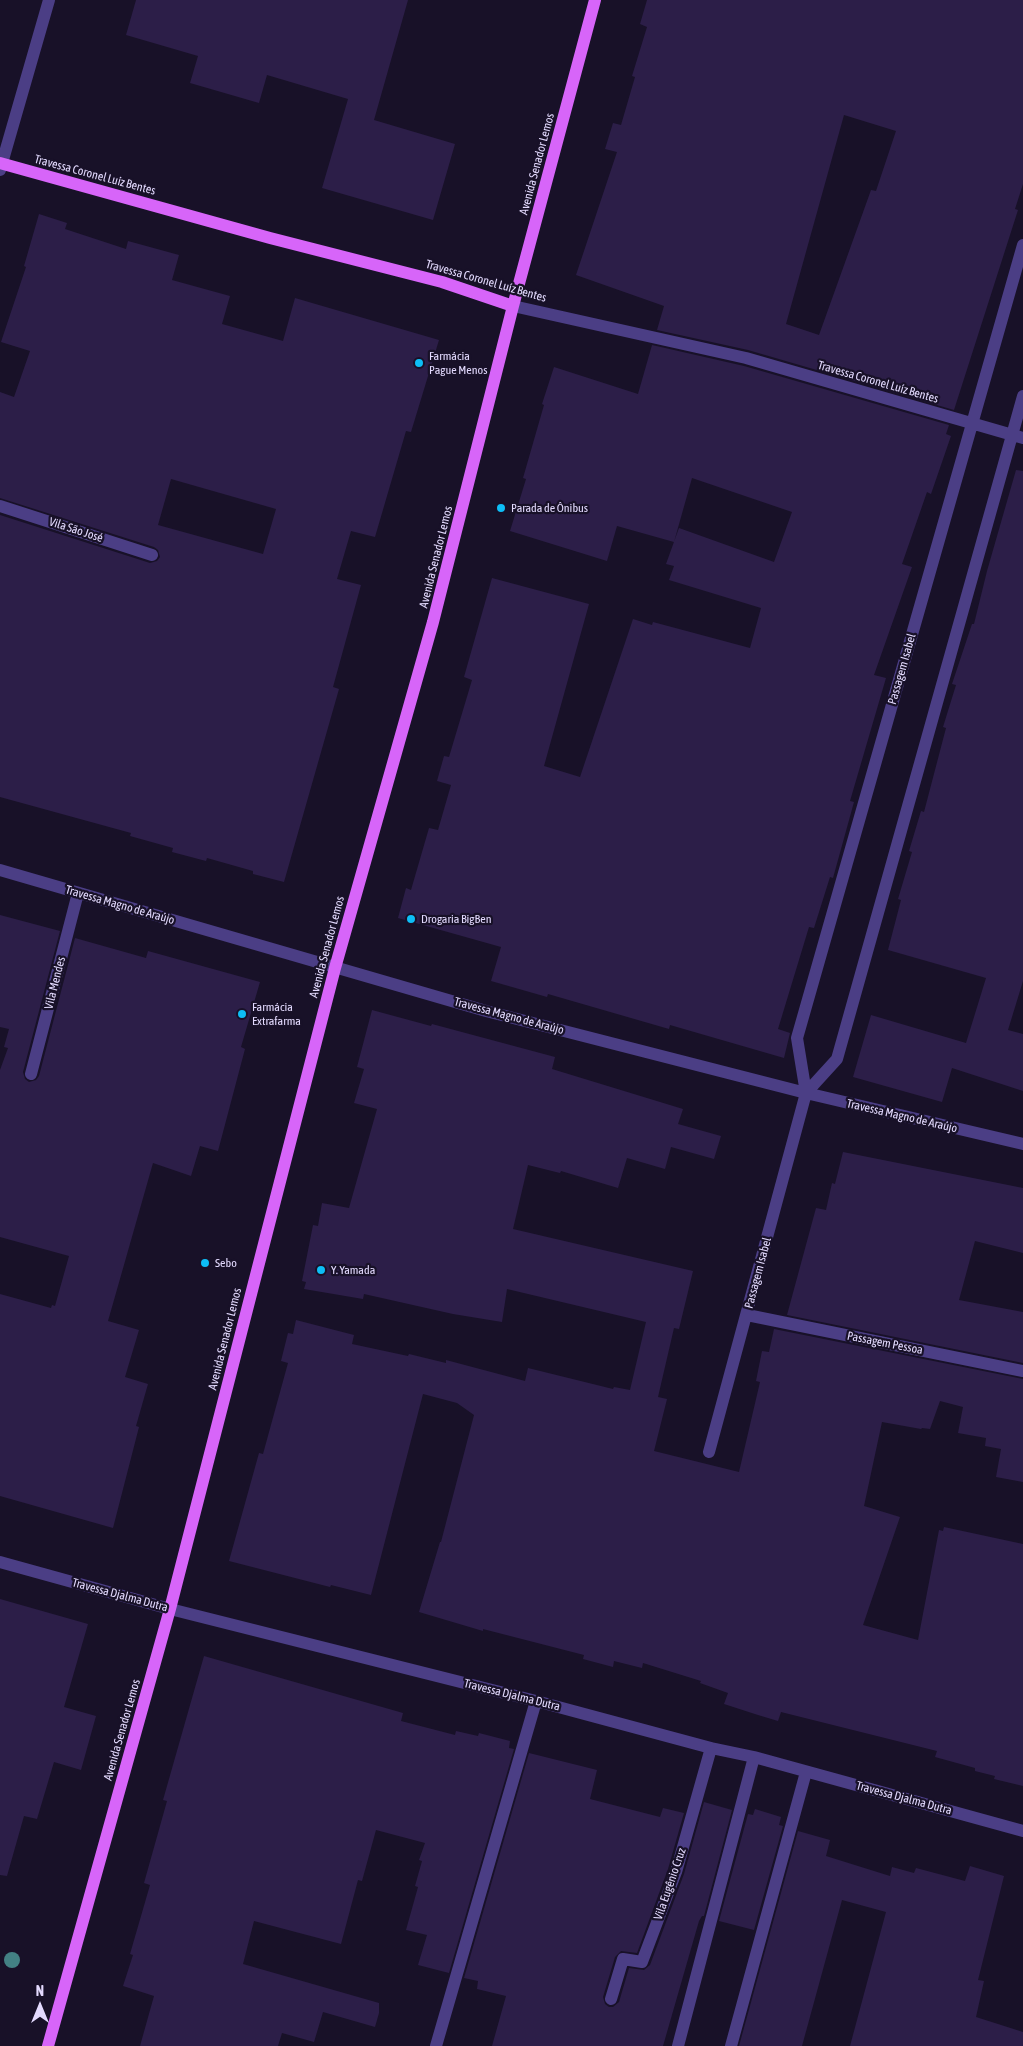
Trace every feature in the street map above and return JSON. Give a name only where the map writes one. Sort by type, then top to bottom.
[{"type":"main road","name":"Avenida Senador Lemos","points":[[48,2046],[170,1609],[335,968],[434,622],[513,306],[596,0]]},
{"type":"main road","name":"Travessa Coronel Luíz Bentes","points":[[0,166],[442,282],[513,306]]},
{"type":"street","points":[[0,166],[49,0]]},
{"type":"street","name":"Passagem Isabel","points":[[709,1452],[806,1093],[797,1038],[1023,246]]},
{"type":"street","name":"Travessa Coronel Luíz Bentes","points":[[513,306],[746,358],[1018,437]]},
{"type":"street","name":"Passagem Isabel","points":[[806,1093],[837,1059],[1018,437],[1023,396]]},
{"type":"street","name":"Vila São José","points":[[0,506],[152,554]]},
{"type":"street","name":"Travessa Magno de Araújo","points":[[0,870],[486,1011],[806,1093],[1023,1144]]},
{"type":"street","name":"Vila Mendes","points":[[31,1074],[78,893]]},
{"type":"street","name":"Passagem Pessoa","points":[[747,1315],[1023,1371]]},
{"type":"street","name":"Travessa Djalma Dutra","points":[[0,1562],[170,1609],[536,1701],[711,1748],[754,1757],[1023,1831]]},
{"type":"street","points":[[436,2046],[536,1701]]},
{"type":"street","name":"Vila Eugênio Cruz","points":[[611,1999],[623,1959],[642,1962],[676,1872],[711,1748]]},
{"type":"street","points":[[678,2046],[754,1757]]},
{"type":"street","points":[[731,2046],[806,1772]]},
{"type":"building","points":[[136,0],[408,0],[374,120],[455,144],[433,220],[322,188],[348,99],[267,75],[259,103],[190,83],[198,56],[126,35]]},
{"type":"building","points":[[647,0],[1023,0],[1023,184],[1015,209],[1018,210],[954,410],[748,350],[657,330],[664,306],[576,275],[617,152],[605,149],[613,123],[621,125],[635,77],[632,76],[647,27],[640,24]],"holes":[[[844,115],[896,131],[876,191],[871,190],[819,335],[786,324]]]},
{"type":"building","points":[[39,214],[67,223],[65,229],[126,249],[128,241],[179,255],[172,280],[230,296],[222,324],[283,341],[295,298],[439,340],[411,432],[406,431],[375,537],[351,531],[337,579],[361,585],[333,687],[339,689],[284,882],[253,874],[253,871],[207,858],[206,861],[172,852],[173,848],[130,836],[131,833],[0,797],[0,515],[150,563],[157,561],[160,557],[158,550],[154,547],[0,498],[0,392],[14,397],[30,351],[1,342],[26,267],[24,266]],"holes":[[[171,479],[276,509],[263,554],[158,525]]]},
{"type":"building","points":[[652,345],[744,366],[949,425],[946,434],[951,436],[931,494],[927,492],[902,564],[912,567],[874,675],[886,678],[850,801],[854,802],[833,878],[830,877],[814,928],[809,927],[778,1029],[790,1033],[784,1058],[670,1025],[669,1029],[548,994],[547,997],[491,981],[501,947],[398,918],[406,888],[411,890],[429,828],[438,830],[451,785],[437,781],[444,756],[449,757],[472,680],[464,677],[492,578],[589,604],[544,766],[580,777],[633,619],[652,625],[653,622],[750,648],[761,608],[669,580],[674,566],[666,564],[674,542],[617,526],[607,561],[510,531],[526,479],[523,478],[544,405],[542,404],[554,367],[638,394]],"holes":[[[692,478],[792,512],[774,562],[679,528],[674,541]]]},
{"type":"building","points":[[1016,470],[1023,471],[1023,981],[1008,1030],[1023,1034],[1023,1091],[952,1068],[942,1102],[853,1077],[871,1015],[966,1043],[986,978],[888,950],[901,900],[898,899],[912,852],[909,851],[921,811],[924,812],[946,728],[943,727],[956,685],[952,684],[972,624],[974,624]]},
{"type":"building","points":[[0,915],[60,931],[23,1072],[25,1079],[29,1082],[36,1080],[39,1076],[75,938],[146,958],[148,951],[260,982],[241,1047],[245,1049],[218,1151],[200,1146],[191,1176],[153,1163],[108,1321],[139,1330],[125,1377],[148,1384],[136,1426],[139,1427],[113,1528],[0,1496],[0,1294],[51,1308],[52,1305],[55,1306],[69,1256],[0,1237],[0,1070],[8,1048],[4,1047],[9,1029],[0,1027]]},
{"type":"building","points":[[372,1010],[555,1057],[552,1069],[683,1109],[678,1124],[721,1136],[714,1159],[671,1147],[665,1169],[627,1158],[618,1188],[561,1171],[560,1173],[528,1165],[513,1229],[693,1271],[679,1329],[674,1328],[658,1397],[667,1399],[654,1451],[739,1472],[760,1382],[756,1381],[762,1351],[769,1352],[774,1329],[1023,1379],[1023,1482],[996,1477],[1001,1449],[985,1446],[986,1438],[958,1433],[963,1407],[940,1401],[930,1429],[882,1422],[864,1506],[900,1517],[863,1625],[918,1640],[939,1530],[943,1531],[944,1527],[1023,1544],[1023,1786],[994,1779],[995,1776],[975,1771],[975,1768],[935,1757],[937,1751],[781,1712],[778,1721],[724,1704],[728,1693],[700,1683],[701,1681],[643,1663],[642,1668],[614,1661],[613,1667],[583,1659],[584,1655],[483,1629],[483,1631],[419,1612],[441,1542],[474,1415],[457,1403],[423,1394],[371,1595],[331,1585],[330,1587],[229,1561],[259,1453],[263,1454],[288,1363],[281,1361],[288,1333],[293,1334],[296,1320],[354,1335],[352,1344],[446,1363],[446,1360],[525,1381],[528,1368],[613,1389],[614,1387],[630,1390],[646,1322],[507,1289],[502,1322],[453,1314],[364,1294],[363,1299],[304,1289],[306,1282],[302,1281],[313,1225],[318,1226],[322,1203],[349,1208],[377,1109],[354,1103],[364,1069],[357,1067]]},
{"type":"building","points":[[843,1152],[1023,1188],[1023,1253],[975,1241],[959,1300],[1023,1312],[1023,1363],[787,1315],[816,1208],[826,1210],[832,1183],[835,1184]]},
{"type":"building","points":[[0,1599],[88,1624],[64,1707],[96,1716],[81,1770],[54,1762],[37,1819],[24,1816],[7,1876],[0,1875]]},
{"type":"building","points":[[204,1656],[403,1713],[401,1721],[455,1735],[456,1731],[478,1736],[479,1733],[510,1741],[509,1748],[514,1749],[449,1973],[418,1965],[427,1935],[406,1930],[418,1887],[415,1886],[422,1861],[419,1860],[425,1843],[376,1830],[362,1881],[358,1880],[341,1944],[254,1921],[243,1964],[379,2003],[379,2013],[375,2027],[323,2012],[314,2042],[282,2033],[278,2046],[140,2046],[154,1996],[123,1986],[133,1955],[130,1954],[150,1885],[144,1883],[167,1801],[163,1800]]},
{"type":"building","points":[[529,1753],[597,1770],[590,1799],[660,1817],[663,1808],[684,1813],[668,1869],[637,1953],[621,1951],[615,1957],[603,1997],[605,2004],[609,2007],[613,2007],[619,2002],[629,1968],[644,1970],[650,1965],[684,1874],[704,1802],[732,1810],[704,1916],[699,1921],[663,2046],[492,2046],[506,1996],[477,1989],[478,1981],[464,1978]]},
{"type":"building","points":[[755,1809],[781,1817],[779,1825],[783,1826],[754,1930],[719,1921],[748,1814],[753,1815]]},
{"type":"building","points":[[798,1831],[830,1840],[826,1856],[890,1876],[892,1867],[914,1873],[916,1868],[965,1881],[970,1866],[1004,1876],[978,1980],[984,1981],[976,2017],[1023,2032],[1023,2046],[850,2046],[886,1912],[842,1900],[802,2046],[739,2046]]},
{"type":"place","name":"Farmácia Pague Menos","points":[[419,363]]},
{"type":"place","name":"Parada de Ônibus","points":[[501,508]]},
{"type":"place","name":"Drogaria BigBen","points":[[411,919]]},
{"type":"place","name":"Farmácia Extrafarma","points":[[242,1014]]},
{"type":"place","name":"Sebo","points":[[205,1263]]},
{"type":"place","name":"Y. Yamada","points":[[321,1270]]}]
